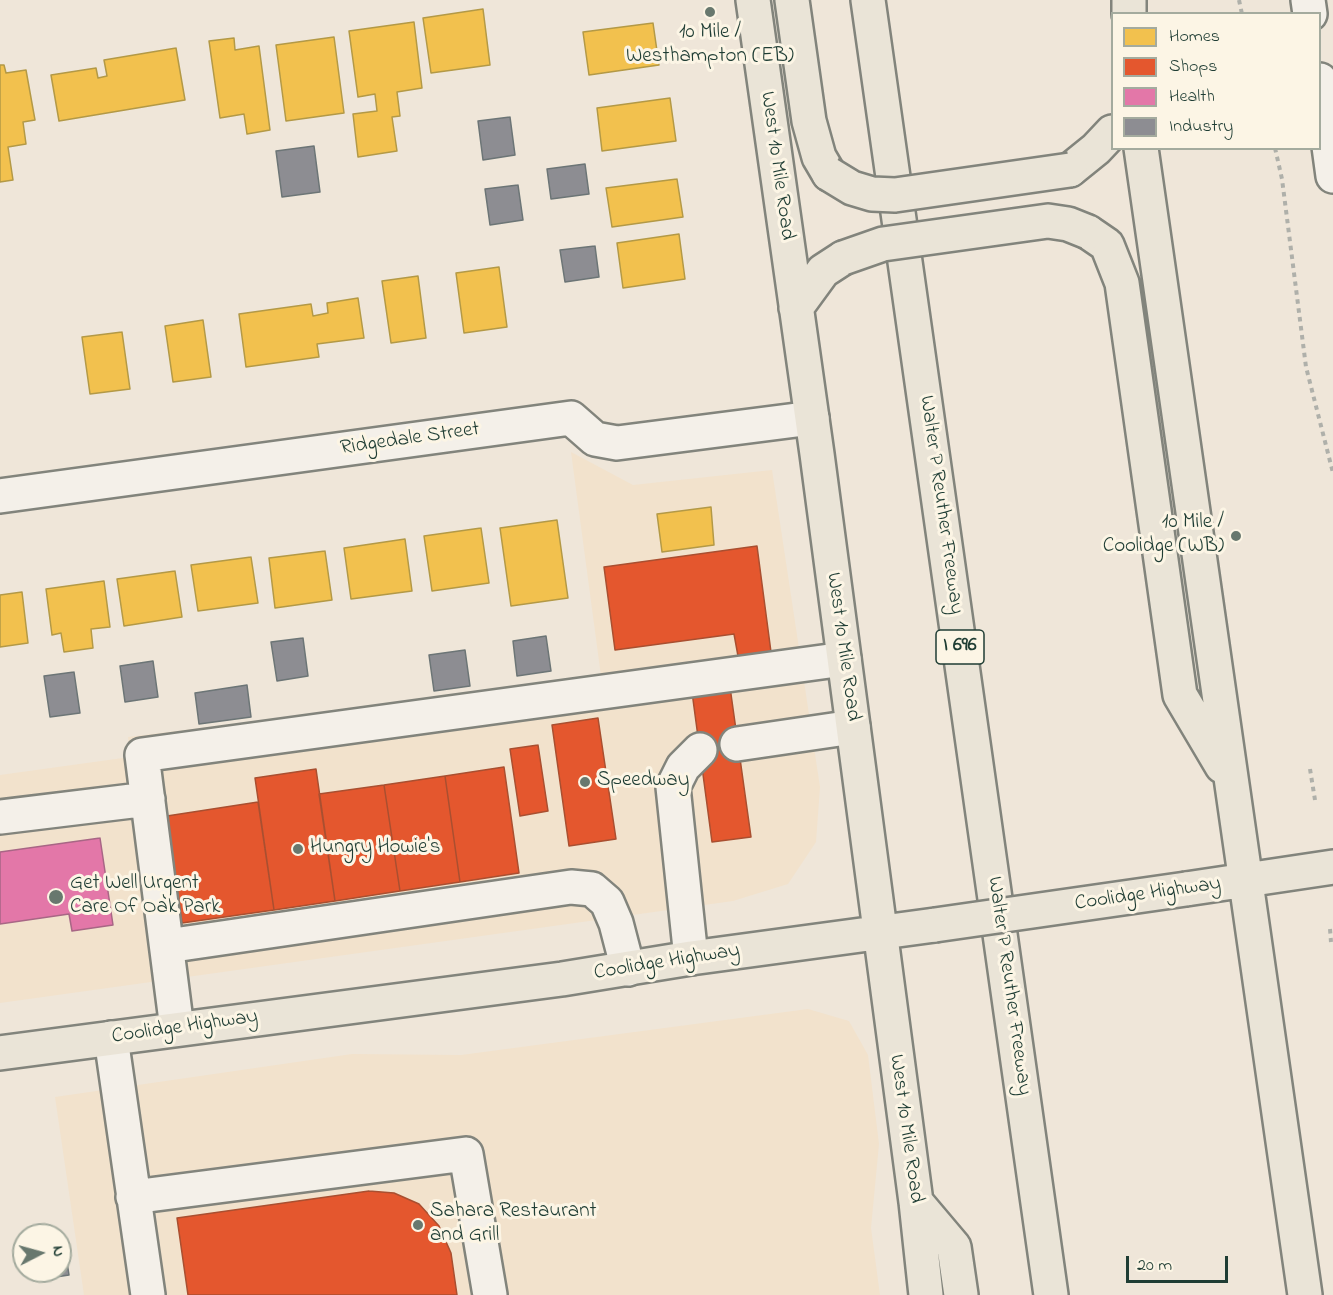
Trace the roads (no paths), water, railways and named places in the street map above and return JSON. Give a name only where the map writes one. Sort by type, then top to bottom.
[{"type":"main road","name":"West 10 Mile Road","points":[[753,0],[812,418],[916,1202],[926,1295]]},
{"type":"main road","points":[[792,0],[811,130],[819,157],[829,174],[852,188],[872,194],[895,195],[1070,170],[1111,134]]},
{"type":"main road","name":"Walter P Reuther Freeway","points":[[868,0],[1051,1295]]},
{"type":"main road","points":[[1141,150],[1305,1295]]},
{"type":"main road","points":[[796,308],[823,271],[843,258],[883,244],[1048,221],[1068,224],[1088,232],[1107,245],[1122,284],[1180,695],[1230,778]]},
{"type":"main road","name":"Coolidge Highway","points":[[0,1053],[628,969],[691,958],[1333,867]]},
{"type":"main road","points":[[916,1202],[954,1247],[961,1295]]},
{"type":"street","points":[[1321,87],[1333,176]]},
{"type":"street","name":"Ridgedale Street","points":[[0,496],[571,418],[595,439],[617,443],[812,418]]},
{"type":"street","points":[[177,1029],[142,755],[844,659]]},
{"type":"street","points":[[737,744],[853,727]]},
{"type":"street","points":[[691,958],[673,787],[683,767],[700,750]]},
{"type":"street","points":[[0,817],[148,799]]},
{"type":"street","points":[[166,946],[571,887],[592,889],[607,902],[616,923],[628,969]]},
{"type":"street","points":[[111,1038],[148,1295]]},
{"type":"street","points":[[134,1197],[466,1154],[490,1295]]},
{"type":"place","name":"10 Mile / Westhampton (EB)","points":[[710,12]]},
{"type":"place","name":"10 Mile / Coolidge (WB)","points":[[1236,536]]},
{"type":"place","name":"Speedway","points":[[585,782]]},
{"type":"place","name":"Hungry Howie's","points":[[298,849]]},
{"type":"place","name":"Get Well Urgent Care Of Oak Park","points":[[56,897]]},
{"type":"place","name":"Sahara Restaurant and Grill","points":[[418,1225]]}]
